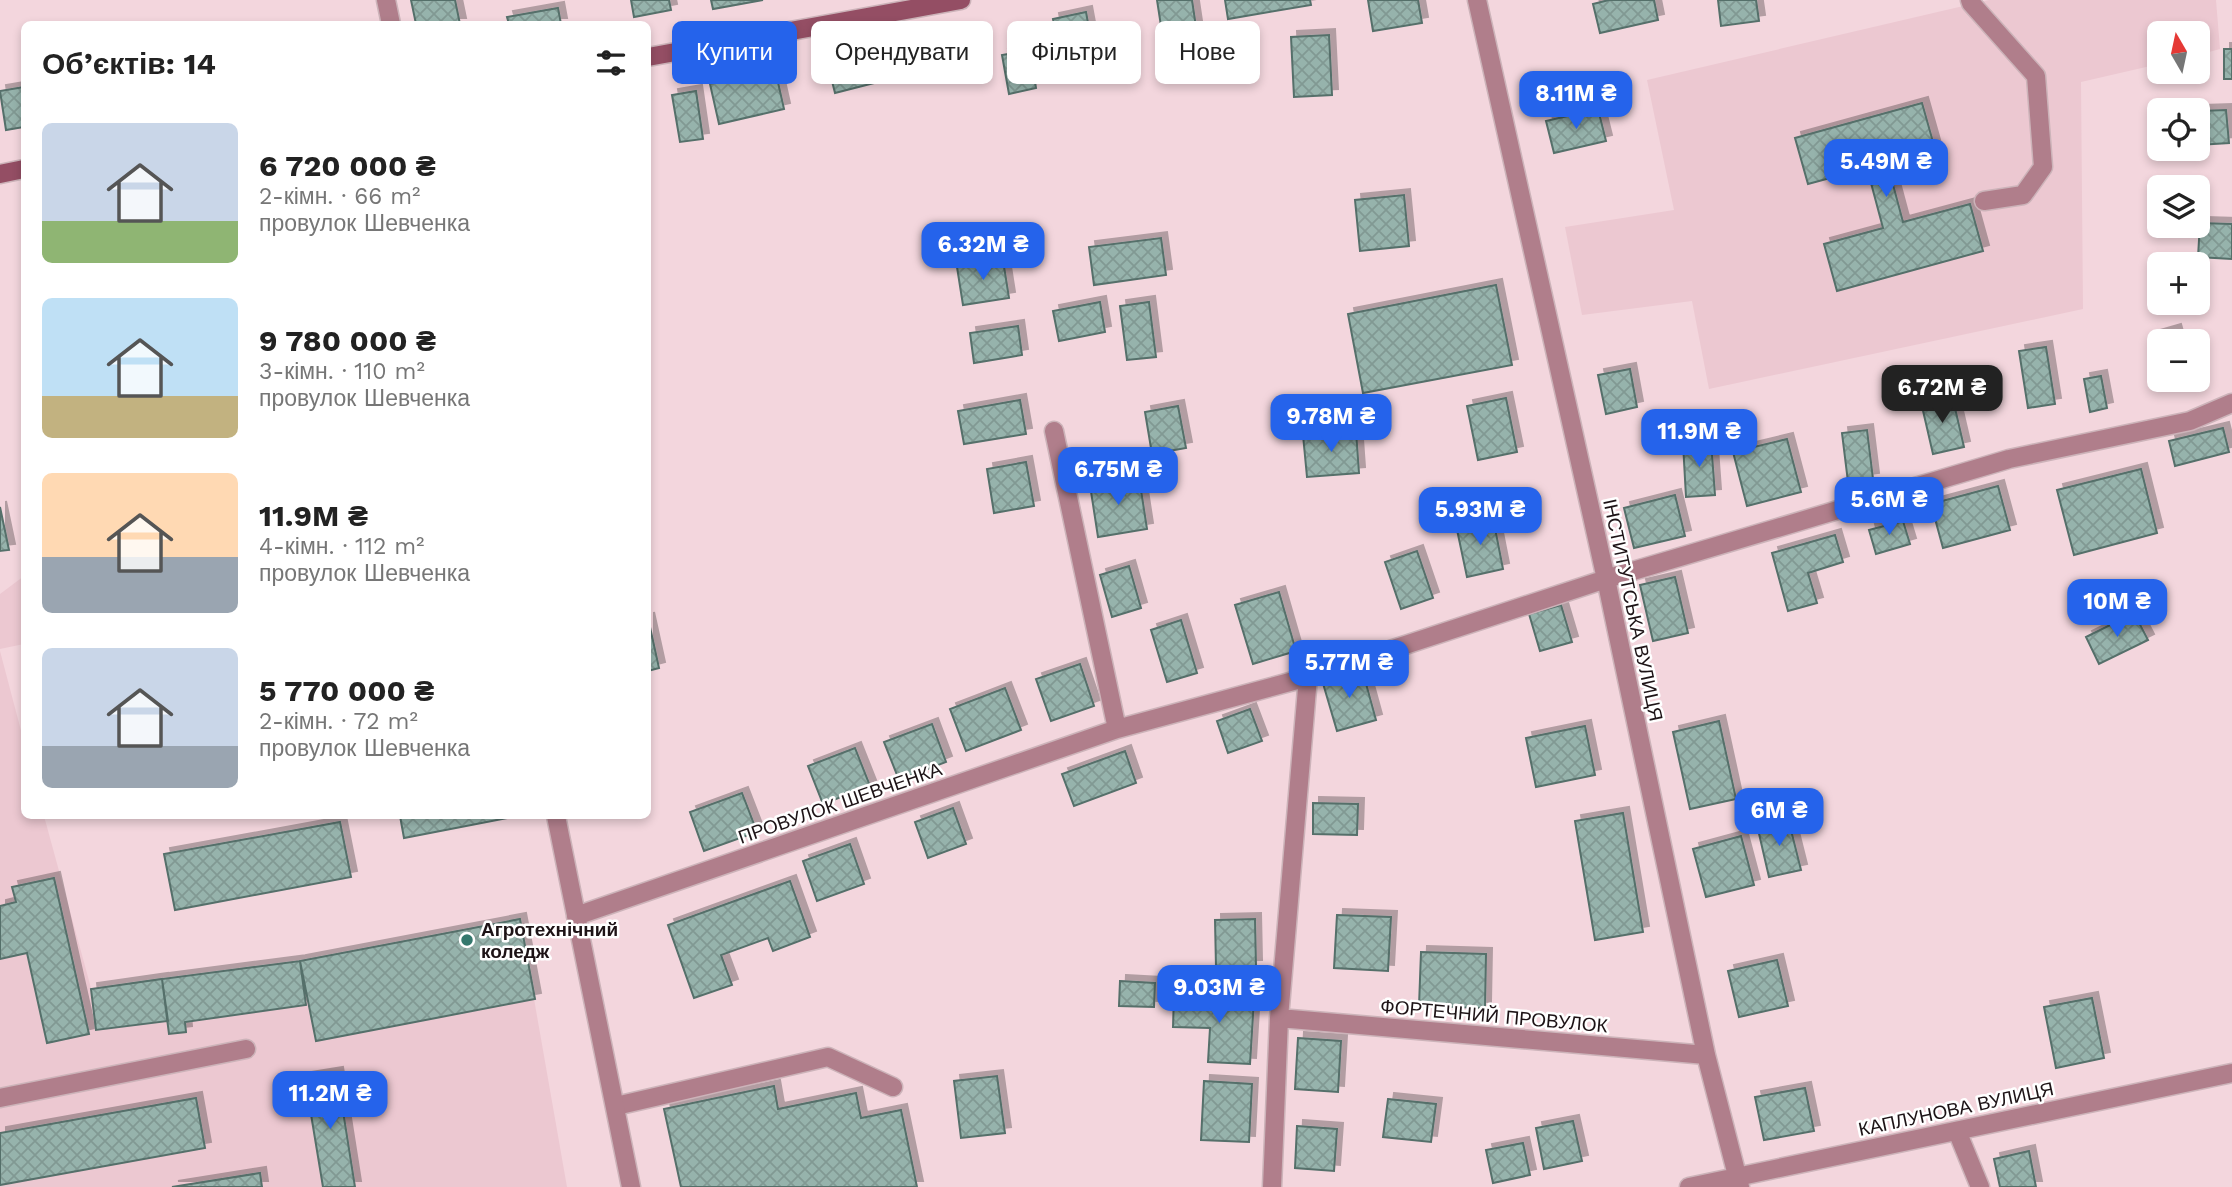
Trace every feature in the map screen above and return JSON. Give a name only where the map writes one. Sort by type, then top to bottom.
[{"type":"street","points":[[386,0],[390,21]]},
{"type":"street","points":[[651,56],[961,0]]},
{"type":"street","name":"ІНСТИТУТСЬКА ВУЛИЦЯ","points":[[1477,0],[1606,579],[1706,1055],[1739,1182]]},
{"type":"street","points":[[1970,0],[2036,76],[2043,167],[2023,195],[1984,201]]},
{"type":"street","points":[[0,174],[21,170]]},
{"type":"street","name":"ПРОВУЛОК ШЕВЧЕНКА","points":[[576,916],[1118,729],[1308,677],[1606,579],[2008,459],[2190,421],[2232,403]]},
{"type":"street","points":[[1054,431],[1118,729]]},
{"type":"street","points":[[1272,1187],[1279,1018],[1308,677]]},
{"type":"street","points":[[557,819],[631,1187]]},
{"type":"street","name":"ФОРТЕЧНИЙ ПРОВУЛОК","points":[[1279,1018],[1706,1055]]},
{"type":"street","points":[[0,1098],[246,1049]]},
{"type":"street","points":[[616,1106],[828,1057],[893,1087]]},
{"type":"street","name":"КАПЛУНОВА ВУЛИЦЯ","points":[[1689,1187],[1739,1182],[1957,1131],[2232,1073]]},
{"type":"street","points":[[1957,1131],[1980,1187]]},
{"type":"shaded area","points":[[1989,0],[2216,0],[2220,49],[2210,52],[2210,21],[2147,21],[2147,67],[2081,82],[2083,309],[1709,389],[1692,301],[1582,315],[1565,227],[1674,210],[1647,80]]},
{"type":"shaded area","points":[[21,578],[21,645],[0,649],[0,594]]},
{"type":"shaded area","name":"Агротехнічний коледж","points":[[0,651],[21,731],[21,819],[45,819],[91,988],[300,961],[520,919],[567,1187],[0,1187]]},
{"type":"building","points":[[411,0],[455,0],[459,21],[415,21]]},
{"type":"building","points":[[631,0],[669,0],[671,10],[634,17]]},
{"type":"building","points":[[711,0],[763,0],[713,9]]},
{"type":"building","points":[[1157,0],[1192,0],[1195,21],[1160,21]]},
{"type":"building","points":[[1225,0],[1310,0],[1311,5],[1228,19]]},
{"type":"building","points":[[1368,0],[1418,0],[1422,23],[1373,31]]},
{"type":"building","points":[[1609,0],[1654,0],[1658,20],[1600,33],[1593,4]]},
{"type":"building","points":[[1718,0],[1756,0],[1759,21],[1721,26]]},
{"type":"building","points":[[558,8],[560,21],[508,21],[507,17]]},
{"type":"building","points":[[1086,12],[1088,21],[1053,21]]},
{"type":"building","points":[[1329,35],[1332,95],[1294,97],[1291,37]]},
{"type":"building","points":[[2224,49],[2232,49],[2232,79],[2224,79]]},
{"type":"building","points":[[1007,54],[1007,83],[1002,55]]},
{"type":"building","points":[[710,84],[778,84],[784,109],[719,124]]},
{"type":"building","points":[[833,84],[870,84],[835,93]]},
{"type":"building","points":[[1007,84],[1035,84],[1036,88],[1009,94]]},
{"type":"building","points":[[21,88],[21,128],[6,130],[0,91]]},
{"type":"building","points":[[696,91],[703,139],[680,142],[672,95]]},
{"type":"building","points":[[1922,103],[1935,149],[1887,162],[1903,222],[1970,204],[1983,251],[1837,291],[1824,244],[1883,228],[1867,168],[1808,184],[1795,138]]},
{"type":"building","points":[[1598,109],[1606,141],[1554,153],[1546,121]]},
{"type":"building","points":[[2226,110],[2229,143],[2210,144],[2210,111]]},
{"type":"building","points":[[1404,195],[1409,246],[1360,251],[1355,200]]},
{"type":"building","points":[[2210,223],[2232,224],[2232,259],[2210,258],[2210,252],[2198,252],[2199,238],[2210,238]]},
{"type":"building","points":[[1161,238],[1166,275],[1094,285],[1089,247]]},
{"type":"building","points":[[1003,260],[1009,298],[963,305],[957,267]]},
{"type":"building","points":[[1496,285],[1512,365],[1363,393],[1348,314]]},
{"type":"building","points":[[1100,302],[1105,332],[1059,341],[1053,311]]},
{"type":"building","points":[[1149,302],[1156,357],[1127,360],[1120,306]]},
{"type":"building","points":[[1018,326],[1022,355],[974,363],[970,333]]},
{"type":"building","points":[[2046,347],[2055,404],[2028,408],[2019,351]]},
{"type":"building","points":[[1630,369],[1637,407],[1606,414],[1598,375]]},
{"type":"building","points":[[2101,376],[2107,408],[2090,412],[2084,379]]},
{"type":"building","points":[[1952,395],[1964,447],[1933,454],[1921,402]]},
{"type":"building","points":[[1506,398],[1517,452],[1478,460],[1467,406]]},
{"type":"building","points":[[1020,400],[1026,434],[964,444],[958,411]]},
{"type":"building","points":[[1178,406],[1186,448],[1152,454],[1145,412]]},
{"type":"building","points":[[2223,428],[2229,452],[2175,466],[2169,441]]},
{"type":"building","points":[[1867,430],[1873,479],[1848,482],[1842,433]]},
{"type":"building","points":[[1356,431],[1359,473],[1307,477],[1303,435]]},
{"type":"building","points":[[1787,439],[1801,492],[1747,506],[1733,452]]},
{"type":"building","points":[[1711,441],[1715,495],[1686,497],[1683,443]]},
{"type":"building","points":[[1026,462],[1034,506],[994,513],[987,469]]},
{"type":"building","points":[[2141,469],[2157,533],[2074,555],[2057,490]]},
{"type":"building","points":[[1139,477],[1147,529],[1098,537],[1090,485]]},
{"type":"building","points":[[1998,486],[2010,530],[1943,548],[1931,504]]},
{"type":"building","points":[[1675,495],[1685,536],[1634,548],[1624,508]]},
{"type":"building","points":[[0,507],[9,550],[0,551]]},
{"type":"building","points":[[1493,518],[1503,569],[1467,577],[1456,525]]},
{"type":"building","points":[[1903,521],[1910,544],[1876,554],[1869,530]]},
{"type":"building","points":[[1835,535],[1843,562],[1808,573],[1817,603],[1788,611],[1772,553]]},
{"type":"building","points":[[1417,551],[1433,598],[1401,609],[1385,562]]},
{"type":"building","points":[[1129,566],[1141,608],[1112,617],[1100,575]]},
{"type":"building","points":[[1675,577],[1688,633],[1653,641],[1640,585]]},
{"type":"building","points":[[1279,592],[1296,651],[1253,664],[1235,605]]},
{"type":"building","points":[[1561,605],[1572,642],[1540,651],[1529,614]]},
{"type":"building","points":[[2134,613],[2148,640],[2099,664],[2086,637]]},
{"type":"building","points":[[1181,620],[1197,673],[1167,682],[1151,630]]},
{"type":"building","points":[[651,632],[659,668],[651,670]]},
{"type":"building","points":[[1080,664],[1094,706],[1051,721],[1036,679]]},
{"type":"building","points":[[1362,669],[1376,720],[1337,731],[1322,680]]},
{"type":"building","points":[[1005,688],[1021,730],[966,751],[950,709]]},
{"type":"building","points":[[1250,709],[1262,741],[1228,753],[1217,721]]},
{"type":"building","points":[[1719,721],[1736,799],[1690,809],[1673,732]]},
{"type":"building","points":[[932,724],[946,762],[899,780],[884,742]]},
{"type":"building","points":[[1585,726],[1595,775],[1536,787],[1526,738]]},
{"type":"building","points":[[855,748],[870,786],[823,804],[808,766]]},
{"type":"building","points":[[1125,751],[1136,783],[1074,806],[1062,774]]},
{"type":"building","points":[[742,793],[757,832],[704,851],[690,812]]},
{"type":"building","points":[[1313,803],[1358,804],[1357,835],[1313,834]]},
{"type":"building","points":[[953,808],[966,844],[928,858],[915,822]]},
{"type":"building","points":[[1623,813],[1643,932],[1595,940],[1575,821]]},
{"type":"building","points":[[1788,818],[1801,870],[1769,877],[1757,825]]},
{"type":"building","points":[[401,819],[503,819],[404,838]]},
{"type":"building","points":[[340,822],[351,877],[175,910],[164,854]]},
{"type":"building","points":[[1741,836],[1754,885],[1706,897],[1693,849]]},
{"type":"building","points":[[850,844],[864,884],[817,901],[803,861]]},
{"type":"building","points":[[54,878],[89,1034],[47,1043],[27,953],[0,959],[0,906],[16,902],[12,887]]},
{"type":"building","points":[[790,881],[810,937],[773,951],[768,938],[721,955],[732,985],[694,998],[668,925]]},
{"type":"building","points":[[1337,915],[1391,917],[1388,971],[1334,968]]},
{"type":"building","points":[[520,919],[535,999],[316,1041],[300,961]]},
{"type":"building","points":[[1255,919],[1256,966],[1216,967],[1215,920]]},
{"type":"building","points":[[1421,952],[1486,954],[1485,1008],[1419,1006]]},
{"type":"building","points":[[1777,960],[1788,1006],[1739,1017],[1728,971]]},
{"type":"building","points":[[300,961],[306,1005],[185,1022],[186,1032],[169,1034],[162,979]]},
{"type":"building","points":[[162,979],[168,1021],[96,1030],[91,989]]},
{"type":"building","points":[[1120,981],[1155,983],[1154,1007],[1119,1006]]},
{"type":"building","points":[[1174,995],[1254,999],[1250,1064],[1208,1062],[1210,1028],[1173,1027]]},
{"type":"building","points":[[2092,998],[2104,1058],[2056,1068],[2044,1007]]},
{"type":"building","points":[[1298,1038],[1341,1041],[1338,1092],[1295,1089]]},
{"type":"building","points":[[337,1073],[355,1187],[323,1187],[305,1078]]},
{"type":"building","points":[[997,1076],[1005,1133],[961,1138],[954,1081]]},
{"type":"building","points":[[1204,1081],[1252,1084],[1249,1142],[1201,1140]]},
{"type":"building","points":[[774,1086],[778,1109],[856,1093],[861,1118],[901,1110],[917,1187],[681,1187],[664,1109]]},
{"type":"building","points":[[1805,1088],[1814,1131],[1764,1140],[1755,1097]]},
{"type":"building","points":[[196,1098],[205,1148],[0,1185],[0,1133]]},
{"type":"building","points":[[1388,1099],[1436,1104],[1431,1142],[1383,1137]]},
{"type":"building","points":[[1573,1121],[1582,1161],[1544,1169],[1536,1128]]},
{"type":"building","points":[[1297,1126],[1337,1129],[1334,1171],[1295,1168]]},
{"type":"building","points":[[1523,1143],[1530,1175],[1493,1183],[1486,1150]]},
{"type":"building","points":[[2029,1151],[2036,1187],[2000,1187],[1994,1159]]},
{"type":"building","points":[[260,1173],[262,1187],[172,1187]]},
{"type":"place","name":"Агротехнічний коледж","points":[[467,940]]}]
